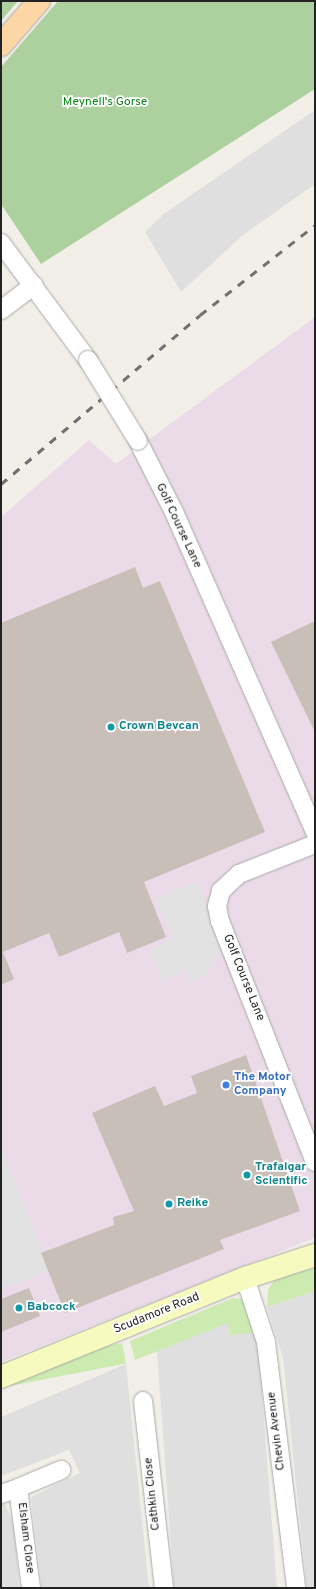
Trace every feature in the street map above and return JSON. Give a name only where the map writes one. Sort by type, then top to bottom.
[{"type":"main road","points":[[1,45],[39,1]]},
{"type":"street","name":"Golf Course Lane","points":[[1,243],[34,285],[88,360],[138,441],[174,512],[315,832]]},
{"type":"street","points":[[1,310],[34,285]]},
{"type":"street","name":"Golf Course Lane","points":[[315,844],[239,874],[221,891],[217,906],[220,921],[315,1162]]},
{"type":"street","name":"Scudamore Road","points":[[1,1377],[245,1278],[315,1255]]},
{"type":"street","name":"Chevin Avenue","points":[[245,1278],[266,1342],[296,1588]]},
{"type":"street","name":"Cathkin Close","points":[[143,1401],[164,1588]]},
{"type":"street","name":"Elsham Close","points":[[1,1494],[61,1470]]},
{"type":"street","name":"Elsham Close","points":[[18,1488],[31,1588]]},
{"type":"shaded area","points":[[315,110],[315,184],[243,235],[181,292],[145,232],[165,213]]},
{"type":"shaded area","points":[[315,317],[315,1238],[1,1362],[1,517],[89,440],[116,464]]},
{"type":"shaded area","points":[[198,882],[221,942],[221,952],[207,974],[190,982],[186,971],[162,982],[150,949],[173,938],[155,898]]},
{"type":"shaded area","points":[[1,1148],[50,1270],[1,1289]]},
{"type":"shaded area","points":[[315,1291],[315,1588],[307,1588],[283,1358],[267,1307]]},
{"type":"shaded area","points":[[229,1322],[257,1333],[277,1588],[174,1588],[157,1351]]},
{"type":"shaded area","points":[[126,1364],[149,1588],[42,1588],[31,1497],[80,1473],[69,1450],[1,1476],[1,1417]]},
{"type":"shaded area","points":[[1,1503],[4,1503],[14,1524],[19,1588],[1,1588]]},
{"type":"green space","points":[[1,1],[18,1],[1,21]]},
{"type":"green space","name":"Meynell's Gorse","points":[[58,1],[315,1],[315,89],[41,264],[1,204],[1,67]]},
{"type":"green space","points":[[315,1268],[315,1291],[267,1307],[268,1290],[275,1279]]},
{"type":"green space","points":[[233,1298],[245,1299],[257,1333],[230,1335],[228,1323],[135,1360],[130,1341]]},
{"type":"green space","points":[[122,1343],[126,1364],[1,1388],[1,1367]]},
{"type":"building","name":"Crown Bevcan","points":[[135,567],[143,588],[160,581],[265,832],[144,882],[166,937],[127,953],[119,932],[59,957],[49,933],[3,952],[14,979],[1,985],[1,623]]},
{"type":"building","points":[[315,621],[315,732],[271,642]]},
{"type":"building","points":[[246,1055],[300,1211],[220,1240],[224,1249],[65,1313],[41,1253],[114,1225],[113,1217],[134,1211],[92,1113],[155,1086],[164,1106],[197,1093],[191,1076]]},
{"type":"building","name":"Babcock","points":[[29,1288],[40,1316],[1,1332],[1,1299]]},
{"type":"railway","points":[[1,484],[200,315],[315,225]]},
{"type":"place","name":"Crown Bevcan","points":[[111,727]]},
{"type":"place","name":"The Motor Company","points":[[226,1085]]},
{"type":"place","name":"Trafalgar Scientific","points":[[247,1175]]},
{"type":"place","name":"Reike","points":[[169,1204]]},
{"type":"place","name":"Babcock","points":[[19,1308]]}]
